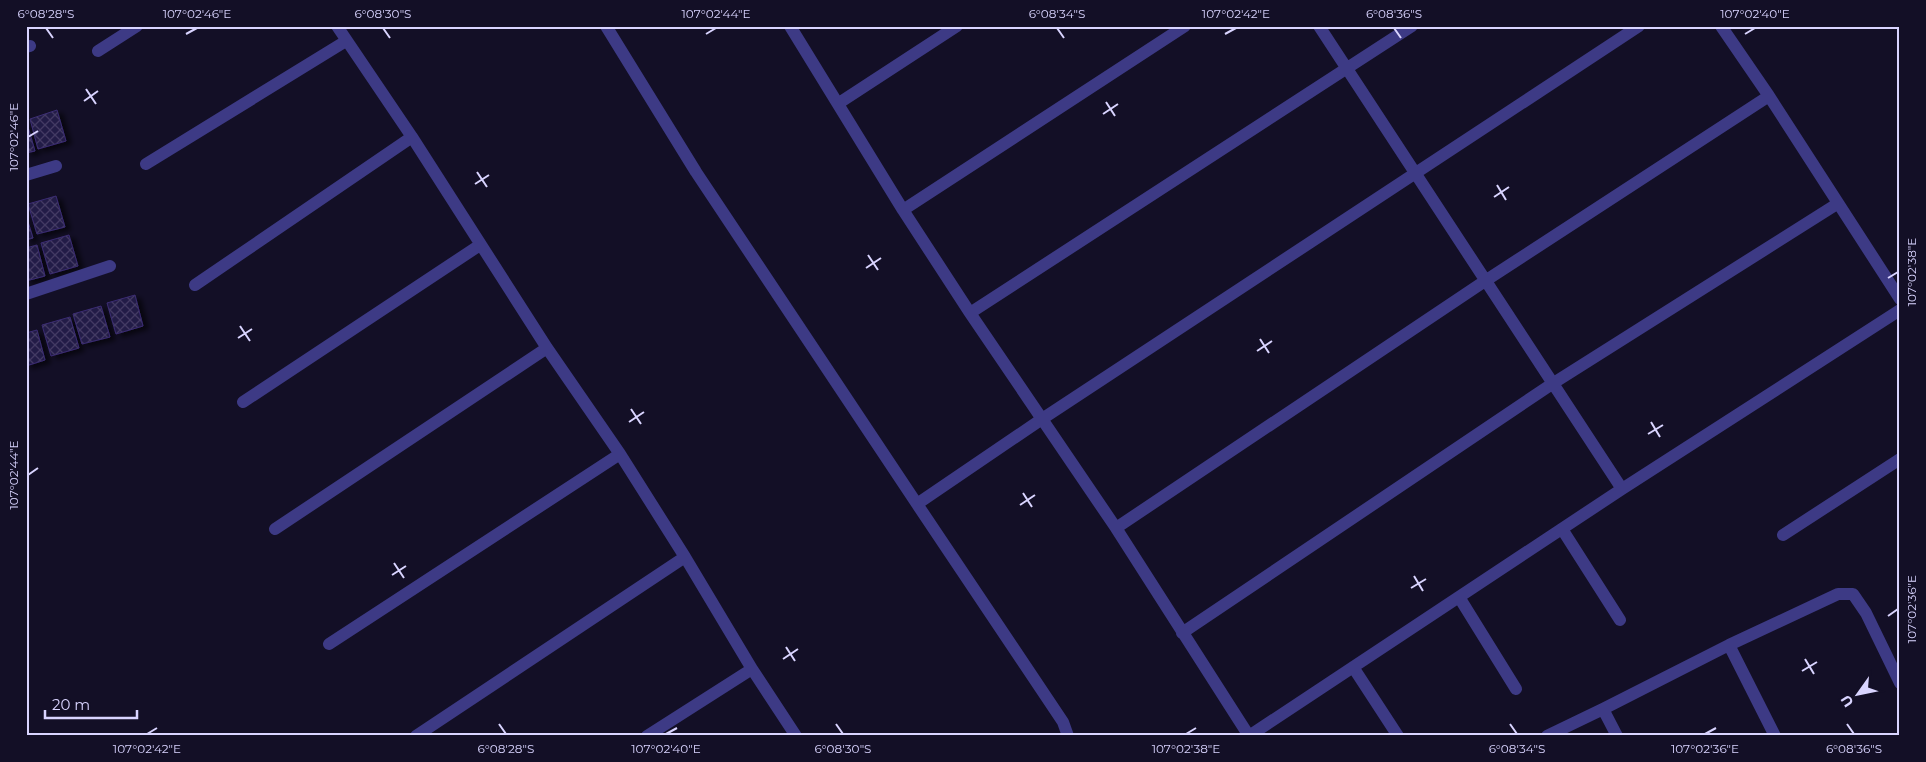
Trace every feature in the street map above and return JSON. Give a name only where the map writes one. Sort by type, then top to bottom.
[{"type":"street","points":[[98,52],[137,26]]},
{"type":"street","points":[[337,26],[412,137],[547,348],[620,454],[685,557],[752,669],[796,736]]},
{"type":"street","points":[[606,26],[696,172],[1064,722],[1068,736]]},
{"type":"street","points":[[790,26],[903,210],[1116,528],[1249,736],[1622,489],[1900,310]]},
{"type":"street","points":[[839,103],[957,26]]},
{"type":"street","points":[[903,210],[1185,26]]},
{"type":"street","points":[[1320,26],[1622,489]]},
{"type":"street","points":[[970,312],[1412,26]]},
{"type":"street","points":[[917,504],[1042,419],[1639,26]]},
{"type":"street","points":[[1721,26],[1769,96],[1900,299]]},
{"type":"street","points":[[146,164],[346,41]]},
{"type":"street","points":[[1116,528],[1485,281],[1769,96]]},
{"type":"street","points":[[194,285],[412,137]]},
{"type":"street","points":[[26,175],[56,166]]},
{"type":"street","points":[[1182,633],[1552,384],[1837,204]]},
{"type":"street","points":[[243,402],[480,245]]},
{"type":"street","points":[[26,294],[110,266]]},
{"type":"street","points":[[275,530],[547,348]]},
{"type":"street","points":[[329,644],[620,454]]},
{"type":"street","points":[[1783,535],[1900,459]]},
{"type":"street","points":[[1562,529],[1620,620]]},
{"type":"street","points":[[416,736],[685,557]]},
{"type":"street","points":[[1547,736],[1729,645],[1838,594],[1853,594],[1866,613],[1900,683]]},
{"type":"street","points":[[1459,597],[1516,689]]},
{"type":"street","points":[[1729,645],[1775,736]]},
{"type":"street","points":[[1353,667],[1398,736]]},
{"type":"street","points":[[647,736],[752,669]]},
{"type":"street","points":[[1603,709],[1616,736]]},
{"type":"building","points":[[57,110],[66,141],[38,149],[30,119]]},
{"type":"building","points":[[26,120],[35,151],[26,153]]},
{"type":"building","points":[[56,196],[65,227],[37,234],[28,204]]},
{"type":"building","points":[[26,215],[33,238],[26,240]]},
{"type":"building","points":[[69,235],[78,266],[50,274],[41,243]]},
{"type":"building","points":[[37,245],[45,276],[26,281],[26,248]]},
{"type":"building","points":[[135,295],[143,326],[116,334],[107,303]]},
{"type":"building","points":[[101,306],[110,337],[82,344],[73,314]]},
{"type":"building","points":[[70,317],[79,348],[51,356],[42,325]]},
{"type":"building","points":[[37,330],[45,360],[26,366],[26,333]]}]
